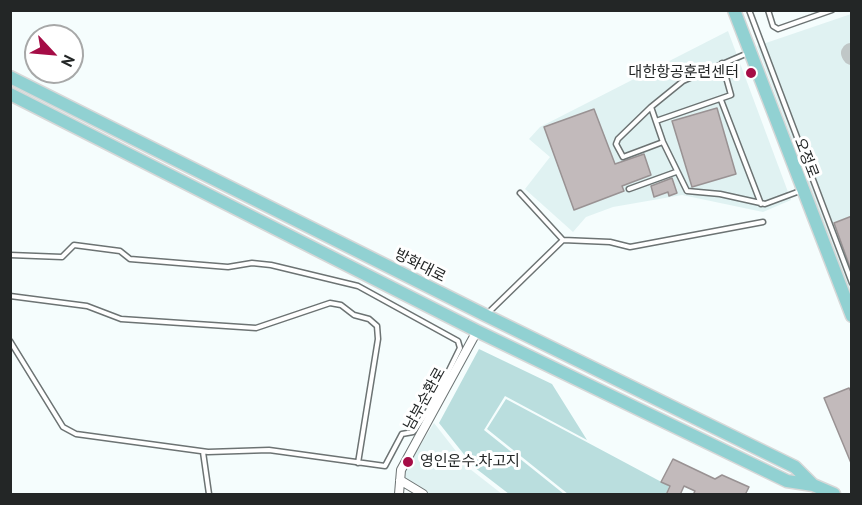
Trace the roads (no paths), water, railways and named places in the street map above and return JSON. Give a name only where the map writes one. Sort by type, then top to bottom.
[{"type":"main road","name":"오정로","points":[[734,10],[852,316]]},
{"type":"main road","name":"방화대로","points":[[10,77],[485,315],[795,467],[813,485]]},
{"type":"main road","name":"방화대로","points":[[10,94],[477,331],[788,481],[813,485],[834,495]]},
{"type":"street","name":"남부순환로","points":[[399,495],[401,470],[477,331]]},
{"type":"street","points":[[400,480],[423,495]]},
{"type":"lane","points":[[749,10],[852,283]]},
{"type":"lane","points":[[768,10],[773,26],[778,29],[832,10]]},
{"type":"lane","points":[[663,142],[623,157],[617,146],[618,139],[682,81],[750,52]]},
{"type":"lane","points":[[656,121],[721,99],[732,93],[722,63]]},
{"type":"lane","points":[[721,99],[761,204]]},
{"type":"lane","points":[[651,107],[663,142],[687,191],[720,194],[761,204],[803,190]]},
{"type":"lane","points":[[629,189],[676,172]]},
{"type":"lane","points":[[520,193],[563,240],[610,242],[630,247],[763,222]]},
{"type":"lane","points":[[485,315],[563,240]]},
{"type":"lane","points":[[10,255],[63,257],[74,245],[120,251],[130,259],[228,267],[252,263],[272,265],[358,286],[458,341],[460,348],[432,405],[413,432],[402,434],[385,466],[269,450],[203,452],[76,434],[63,427],[10,341]]},
{"type":"lane","points":[[10,296],[87,306],[121,318],[256,328],[330,303],[341,305],[354,315],[369,319],[376,326],[378,339],[358,463]]},
{"type":"lane","points":[[203,452],[209,495]]},
{"type":"place","name":"대한항공훈련센터","points":[[751,73]]},
{"type":"place","name":"영인운수.차고지","points":[[408,462]]}]
